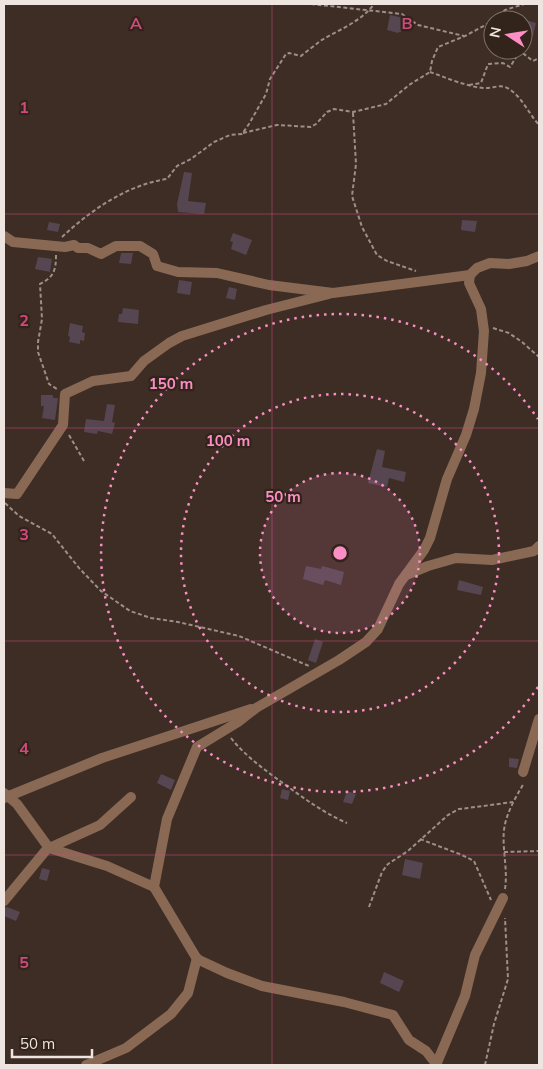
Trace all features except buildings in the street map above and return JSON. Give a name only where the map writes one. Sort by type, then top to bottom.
[{"type":"street","points":[[4,236],[14,242],[74,245],[78,248],[88,248],[101,254],[116,246],[140,246],[153,254],[157,266],[178,272],[217,273],[269,285],[333,293]]},
{"type":"street","points":[[4,493],[17,494],[63,425],[65,394],[93,381],[131,376],[144,361],[182,336],[256,312],[333,293],[470,275],[477,268],[490,263],[509,264],[527,261],[539,256]]},
{"type":"street","points":[[154,887],[167,820],[197,747],[238,722],[256,708],[320,671],[373,636],[404,575],[424,550],[430,538],[447,479],[469,425],[481,373],[484,325],[481,309],[469,283],[470,275]]},
{"type":"street","points":[[404,575],[456,558],[492,560],[534,551],[539,546]]},
{"type":"street","points":[[5,796],[102,758],[256,708]]},
{"type":"street","points":[[524,776],[539,719]]},
{"type":"street","points":[[5,796],[17,804],[49,848],[107,866],[154,887],[197,958],[227,973],[262,986],[344,1002],[393,1015],[408,1040],[426,1051],[436,1065]]},
{"type":"street","points":[[4,900],[49,848],[100,825],[131,797]]},
{"type":"street","points":[[436,1065],[464,996],[475,955],[501,915],[503,898]]},
{"type":"street","points":[[86,1065],[126,1048],[171,1014],[188,993],[197,958]]},
{"type":"path","points":[[311,4],[402,14],[418,25],[465,36]]},
{"type":"path","points":[[242,134],[266,94],[270,79],[286,54],[301,56],[322,40],[370,10],[374,4]]},
{"type":"path","points":[[506,10],[524,4]]},
{"type":"path","points":[[65,394],[49,384],[41,364],[38,342],[42,319],[40,284],[49,280],[56,268],[56,244],[84,217],[134,187],[151,181],[167,179],[177,166],[191,159],[214,142],[230,135],[242,134],[277,125],[311,127],[334,108],[353,112],[386,104],[409,85],[430,72],[438,47],[465,36],[483,26]]},
{"type":"path","points":[[468,85],[481,83],[488,64],[503,62],[510,67],[520,51],[534,61],[539,58]]},
{"type":"path","points":[[430,72],[468,85],[485,88],[504,86],[511,90],[539,125]]},
{"type":"path","points":[[353,112],[356,164],[352,196],[364,232],[377,255],[434,280]]},
{"type":"path","points":[[484,325],[509,333],[539,357]]},
{"type":"path","points":[[63,425],[84,461]]},
{"type":"path","points":[[4,502],[18,516],[52,534],[79,568],[101,591],[130,611],[151,618],[239,636],[320,671]]},
{"type":"path","points":[[225,729],[236,745],[271,775],[316,808],[347,823]]},
{"type":"path","points":[[503,898],[506,879],[504,829],[524,776]]},
{"type":"path","points":[[369,907],[382,872],[388,864],[404,854],[448,815],[459,809],[513,802]]},
{"type":"path","points":[[420,839],[474,861],[501,915],[508,979],[494,1024],[485,1065]]},
{"type":"path","points":[[504,852],[539,851]]}]
